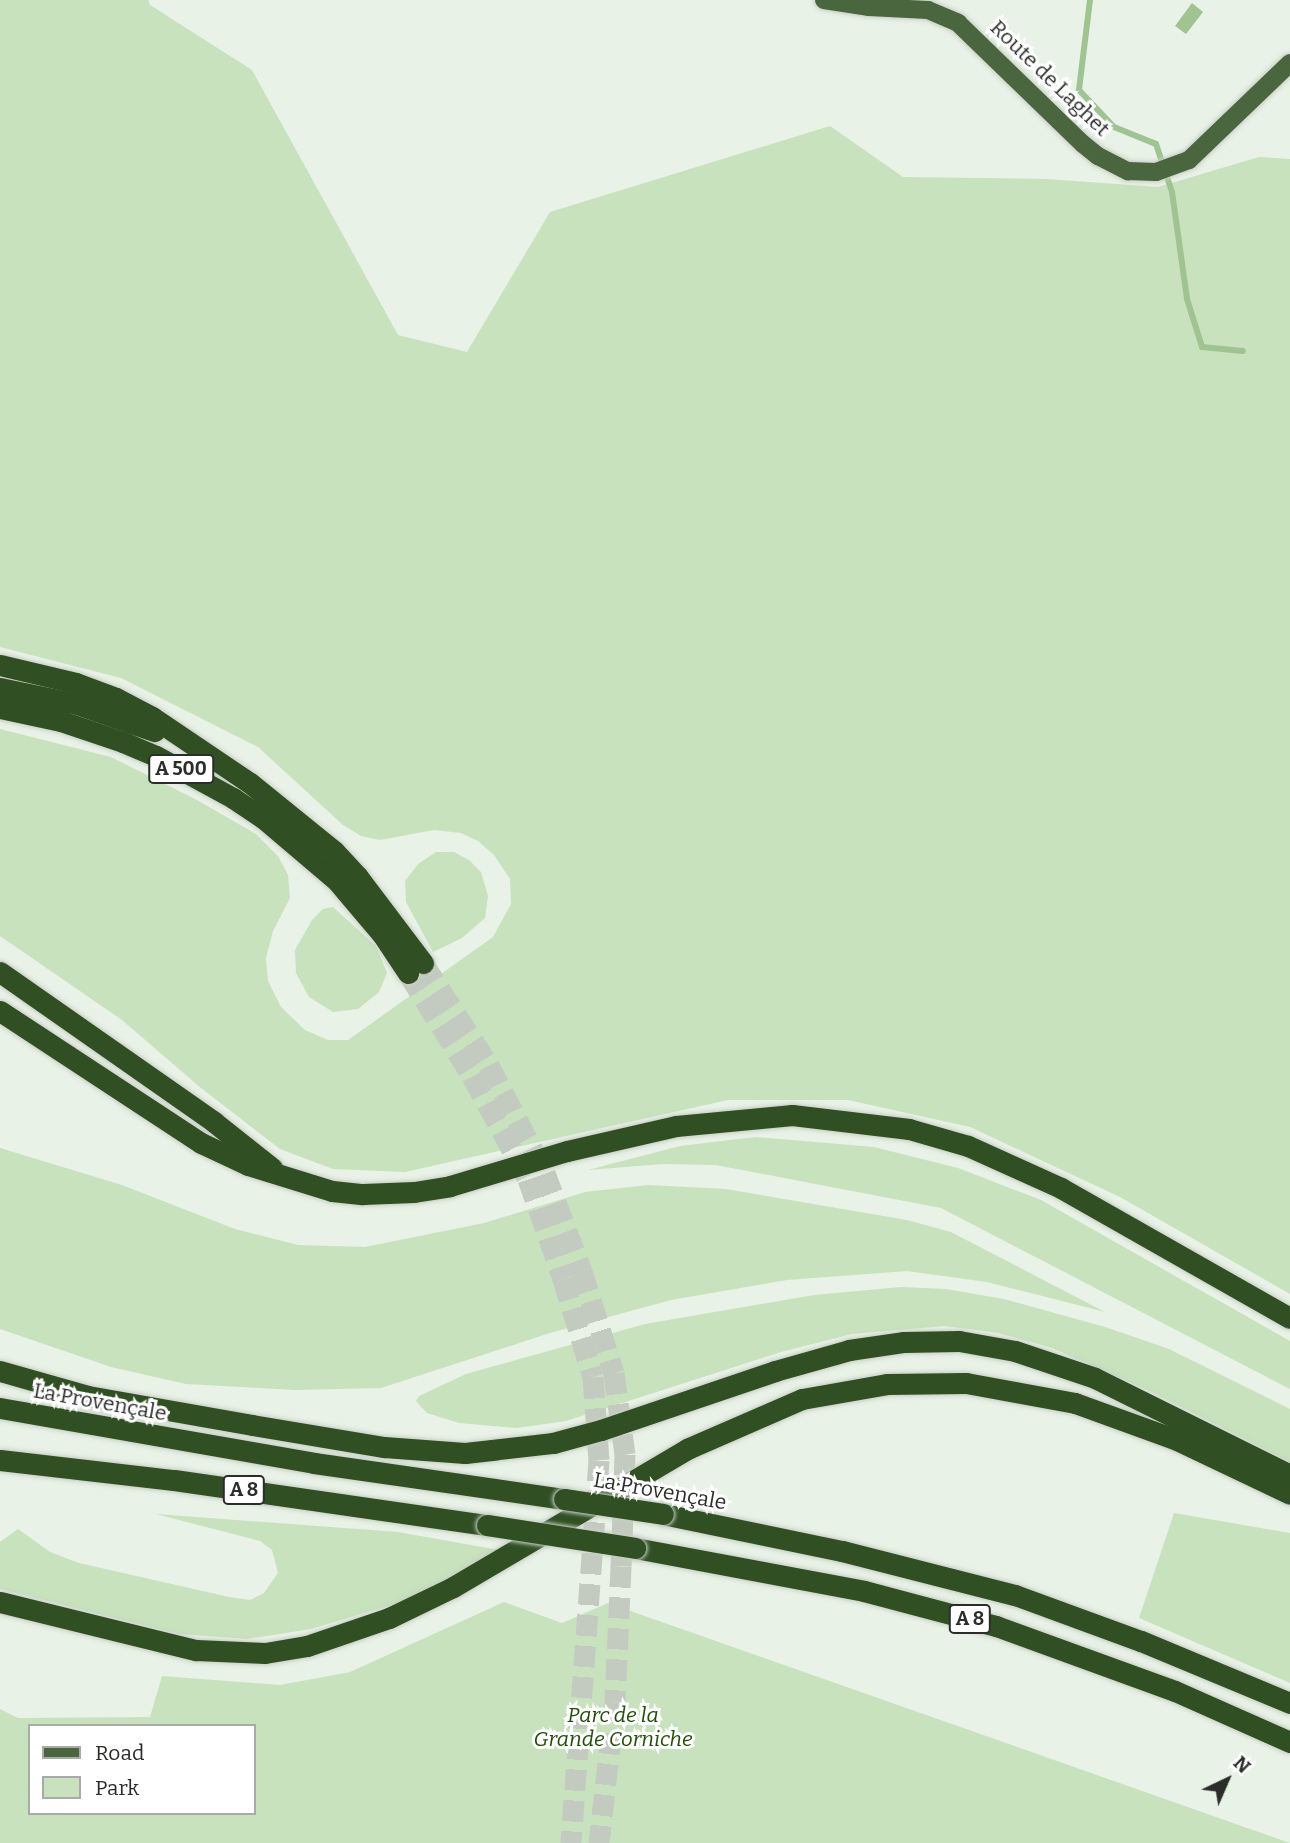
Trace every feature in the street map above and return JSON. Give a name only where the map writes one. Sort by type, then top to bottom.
[{"type":"highway","points":[[0,665],[76,684],[116,698],[152,717],[209,758]]},
{"type":"highway","name":"A 500","points":[[0,688],[77,704],[116,716],[209,758],[277,803],[334,851],[388,915],[416,968],[337,881],[243,805],[196,776],[123,742],[61,721],[0,708]]},
{"type":"highway","points":[[0,972],[215,1122],[284,1178]]},
{"type":"highway","points":[[0,1011],[201,1143],[248,1165],[332,1191],[363,1194],[414,1192],[450,1186],[629,1135],[676,1126],[792,1115],[909,1129],[968,1146],[1061,1188],[1290,1318]]},
{"type":"highway","points":[[0,1371],[88,1396],[215,1419],[384,1447],[465,1453],[553,1443],[775,1371],[849,1350],[904,1342],[959,1341],[1015,1351],[1095,1378],[1290,1475]]},
{"type":"highway","points":[[0,1602],[196,1650],[265,1653],[307,1646],[389,1618],[468,1579],[687,1449],[802,1399],[887,1384],[966,1383],[1075,1403],[1177,1440],[1290,1494]]},
{"type":"highway","name":"La Provençale","points":[[0,1408],[288,1459],[663,1514],[842,1551],[1015,1595],[1141,1641],[1290,1703]]},
{"type":"highway","name":"A 8","points":[[0,1460],[174,1480],[487,1525],[635,1548],[864,1591],[996,1626],[1163,1686],[1290,1742]]},
{"type":"main road","name":"Route de Laghet","points":[[824,0],[869,7],[928,10],[947,16],[970,33],[1098,156],[1128,171],[1156,172],[1176,165],[1203,149],[1290,63]]},
{"type":"green space","points":[[0,0],[148,0],[150,5],[252,70],[398,335],[467,352],[550,212],[830,126],[903,177],[1047,179],[1158,187],[1259,157],[1290,159],[1290,1294],[1120,1197],[970,1127],[848,1100],[728,1100],[405,1172],[333,1169],[280,1149],[201,1088],[122,1020],[0,936],[0,729],[111,757],[197,800],[256,834],[278,856],[288,875],[290,898],[273,931],[266,958],[268,981],[281,1007],[305,1030],[328,1040],[348,1040],[493,937],[511,904],[510,879],[494,855],[478,841],[461,833],[434,830],[380,840],[361,836],[343,825],[258,747],[121,678],[0,647]]},
{"type":"green space","points":[[436,852],[454,852],[469,860],[481,872],[488,896],[485,918],[462,938],[433,952],[406,902],[405,881],[418,864]]},
{"type":"green space","points":[[333,907],[376,946],[387,973],[379,992],[358,1009],[333,1012],[309,997],[296,973],[295,950],[312,920],[323,909]]},
{"type":"green space","points":[[755,1137],[874,1147],[958,1168],[1041,1200],[1290,1341],[1290,1389],[941,1208],[716,1165],[663,1164],[588,1170],[680,1146]]},
{"type":"green space","points":[[0,1148],[122,1185],[235,1229],[298,1245],[365,1247],[484,1223],[585,1192],[648,1185],[726,1189],[907,1220],[951,1232],[1105,1312],[987,1282],[907,1271],[787,1280],[671,1300],[550,1333],[381,1388],[295,1390],[186,1384],[111,1367],[0,1329]]},
{"type":"green space","points":[[901,1287],[946,1289],[1004,1299],[1105,1327],[1169,1349],[1290,1409],[1290,1462],[1150,1391],[1052,1348],[998,1333],[945,1326],[852,1334],[781,1352],[566,1421],[517,1428],[459,1423],[427,1413],[416,1401],[419,1396],[466,1374],[645,1324],[814,1295]]},
{"type":"green space","points":[[1174,1513],[1290,1533],[1290,1683],[1139,1618]]},
{"type":"green space","points":[[156,1514],[398,1532],[499,1550],[411,1599],[311,1629],[247,1639],[179,1634],[0,1589],[0,1542],[18,1529],[50,1552],[79,1563],[229,1597],[250,1600],[264,1593],[278,1573],[272,1550],[260,1541]]},
{"type":"green space","name":"Parc de la Grande Corniche","points":[[504,1602],[562,1623],[608,1603],[1290,1843],[0,1843],[0,1709],[18,1718],[150,1717],[162,1676],[280,1685],[350,1672]]},
{"type":"shaded area","points":[[1192,3],[1203,12],[1186,34],[1175,26]]},
{"type":"waterway","points":[[1090,0],[1079,90],[1114,127],[1156,144],[1172,192],[1187,299],[1202,347],[1243,351]]},
{"type":"tunnel","points":[[423,963],[489,1065],[545,1173],[582,1271],[614,1373],[625,1454],[615,1702],[599,1843]]},
{"type":"tunnel","points":[[408,973],[472,1076],[528,1179],[593,1377],[599,1460],[571,1843]]}]
